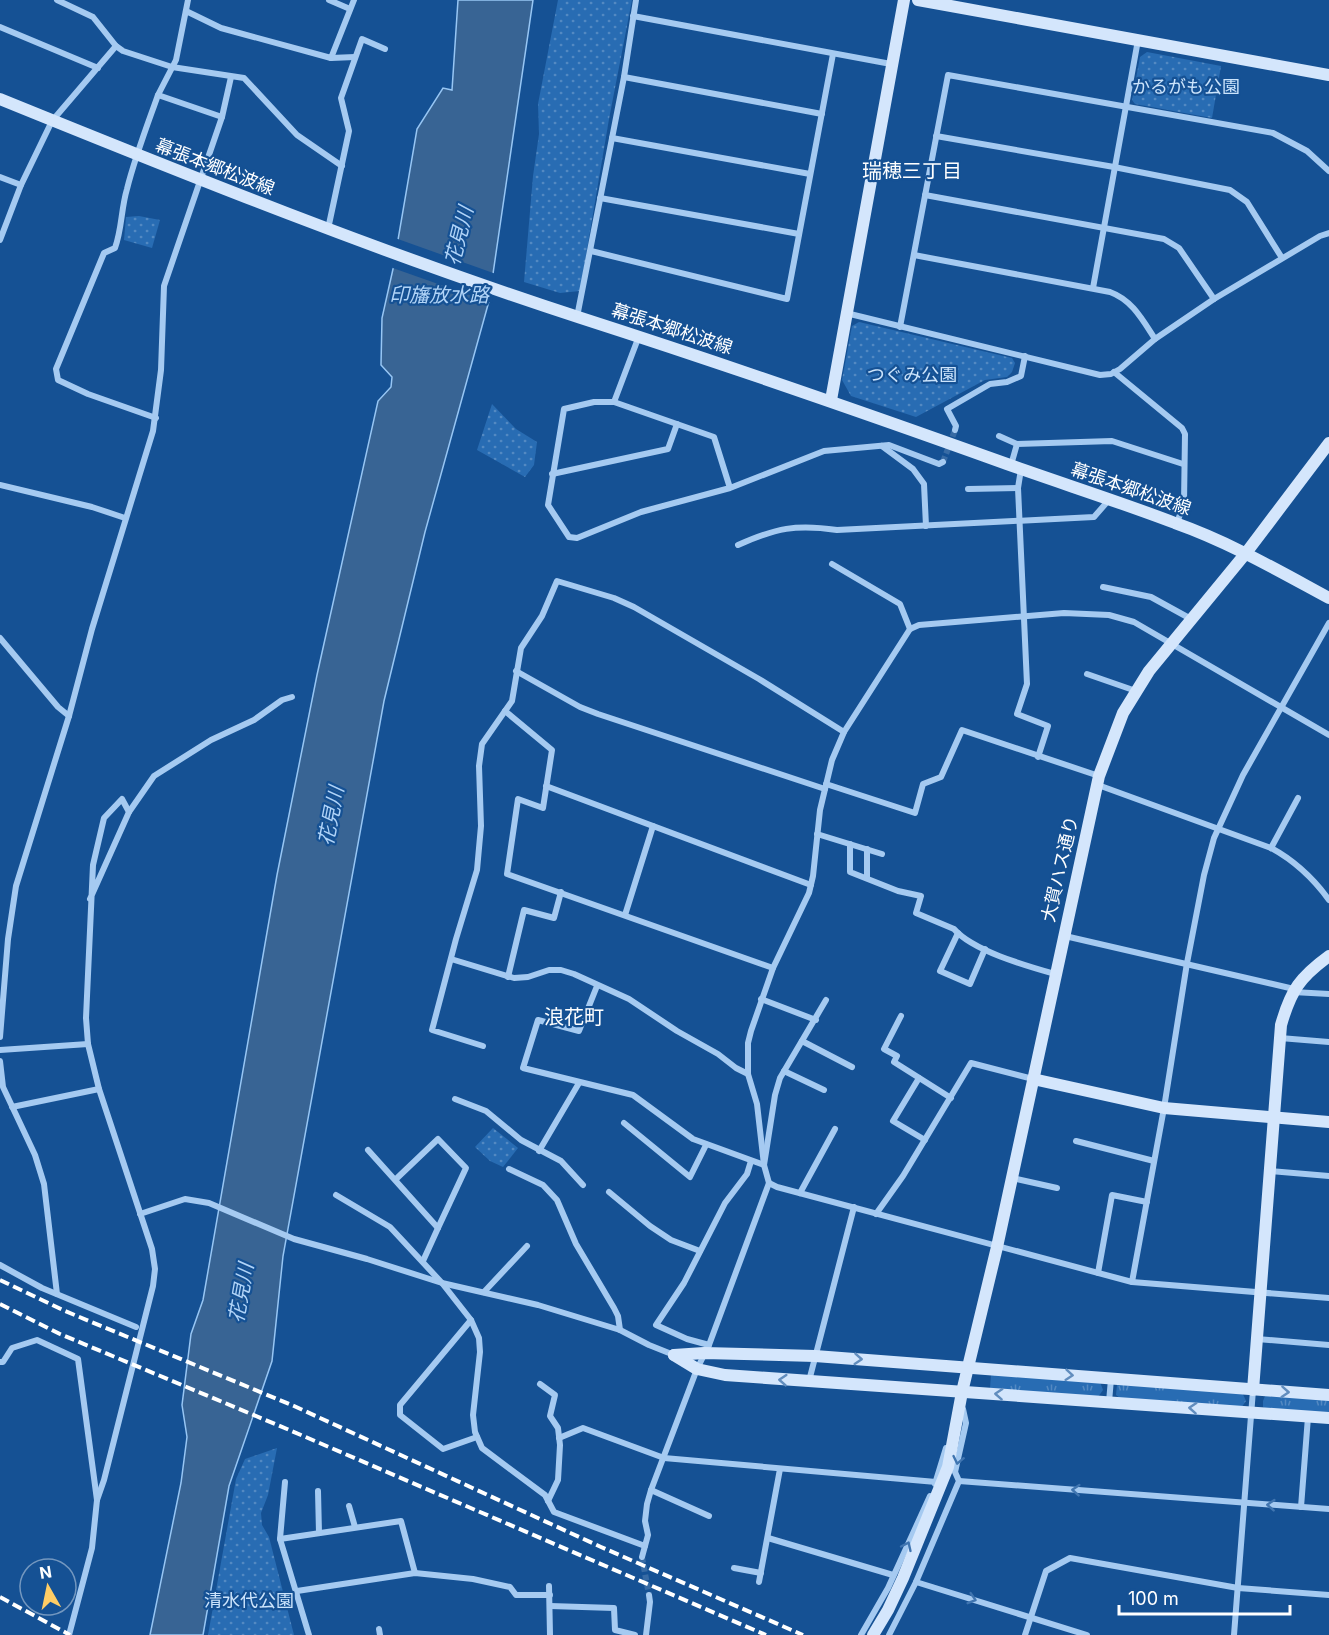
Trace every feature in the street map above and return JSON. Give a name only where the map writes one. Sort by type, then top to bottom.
[{"type":"street","points":[[57,0],[93,17],[116,46],[123,51],[172,67],[244,78],[297,135],[342,166]]},
{"type":"street","points":[[156,418],[88,394],[58,380],[56,369],[104,253],[115,248],[121,233],[121,211],[158,95],[176,60],[188,0]]},
{"type":"street","points":[[329,0],[351,9]]},
{"type":"street","points":[[331,58],[354,0]]},
{"type":"street","points":[[577,317],[624,77],[636,0]]},
{"type":"street","points":[[831,400],[845,313],[904,0]]},
{"type":"street","points":[[918,0],[1329,75]]},
{"type":"street","points":[[186,11],[221,28],[331,58],[355,57]]},
{"type":"street","points":[[633,16],[891,64]]},
{"type":"street","points":[[0,27],[98,68]]},
{"type":"street","points":[[327,229],[349,131],[341,98],[362,39],[385,49]]},
{"type":"street","points":[[1093,288],[1138,40]]},
{"type":"street","points":[[0,240],[21,185],[52,121],[116,46]]},
{"type":"street","points":[[591,251],[787,299],[833,54]]},
{"type":"street","points":[[900,327],[948,75],[1273,133],[1307,151],[1329,171]]},
{"type":"street","points":[[0,1037],[8,939],[16,886],[69,716],[92,629],[125,518],[140,478],[156,418],[161,370],[164,286],[222,117],[231,77]]},
{"type":"street","points":[[624,77],[822,114]]},
{"type":"street","points":[[158,95],[222,117]]},
{"type":"street","name":"幕張本郷松波線","points":[[0,99],[137,156],[370,245],[577,317],[831,400],[1108,501],[1177,523],[1246,553],[1329,598]]},
{"type":"street","points":[[936,136],[1230,190],[1251,207],[1282,258]]},
{"type":"street","points":[[612,138],[810,174]]},
{"type":"street","points":[[0,177],[21,185]]},
{"type":"street","points":[[925,195],[1164,239],[1179,248],[1214,299]]},
{"type":"street","points":[[600,198],[799,234]]},
{"type":"street","points":[[845,313],[1100,375],[1114,372],[1127,364],[1155,339],[1214,299],[1320,236],[1329,233]]},
{"type":"street","points":[[914,255],[1093,288],[1122,296],[1133,306],[1155,339]]},
{"type":"street","points":[[614,402],[639,336]]},
{"type":"street","points":[[955,430],[956,426],[946,408],[990,384],[1007,382],[1021,376],[1025,356]]},
{"type":"street","points":[[1114,372],[1182,428],[1185,434],[1184,503],[1177,523]]},
{"type":"street","points":[[730,488],[714,437],[614,402],[594,402],[564,409],[548,505],[569,537],[577,538],[641,512],[730,488],[824,451],[889,445],[939,464],[943,462]]},
{"type":"street","points":[[552,474],[668,449],[677,424]]},
{"type":"street","points":[[999,436],[1017,444],[1112,441],[1183,464]]},
{"type":"street","name":"大賀ハス通り","points":[[873,1635],[903,1578],[948,1467],[1098,781],[1123,713],[1149,671],[1246,553],[1329,443]]},
{"type":"street","points":[[1017,444],[1016,467],[1028,684],[1017,714],[1048,726],[1038,757]]},
{"type":"street","points":[[882,446],[913,470],[924,484],[926,526]]},
{"type":"street","points":[[0,485],[92,507],[125,518]]},
{"type":"street","points":[[968,489],[1018,488]]},
{"type":"street","points":[[738,545],[781,528],[821,527],[837,530],[1094,517],[1108,501]]},
{"type":"street","points":[[832,564],[900,604],[910,629]]},
{"type":"street","points":[[483,1046],[432,1030],[477,870],[481,826],[479,766],[482,744],[512,701],[521,648],[542,616],[557,582],[614,598],[634,607],[759,679],[844,732]]},
{"type":"street","points":[[1103,587],[1151,597],[1191,619]]},
{"type":"street","points":[[642,1557],[648,1536],[645,1521],[646,1504],[769,1183],[764,1165],[757,1104],[748,1074],[748,1043],[773,968],[811,885],[825,786],[832,760],[844,732],[910,629],[919,625],[1064,613],[1109,615],[1134,622],[1329,735]]},
{"type":"street","points":[[1132,1282],[1164,1108],[1187,963],[1204,875],[1218,828],[1243,775],[1329,623]]},
{"type":"street","points":[[0,638],[58,707],[69,716]]},
{"type":"street","points":[[516,671],[580,707],[598,714],[915,813],[923,784],[941,777],[962,730],[1038,757],[1271,848],[1312,878],[1329,900]]},
{"type":"street","points":[[1087,674],[1136,691]]},
{"type":"street","points":[[90,899],[129,812],[154,776],[211,740],[254,720],[282,700],[292,697]]},
{"type":"street","points":[[505,711],[552,750],[543,808],[518,799],[507,874],[773,968]]},
{"type":"street","points":[[546,786],[811,885]]},
{"type":"street","points":[[1271,848],[1298,798]]},
{"type":"street","points":[[69,1635],[92,1548],[97,1500],[153,1286],[155,1269],[152,1249],[99,1089],[88,1044],[86,1018],[93,865],[104,818],[122,799],[129,812]]},
{"type":"street","points":[[625,915],[652,826]]},
{"type":"street","points":[[817,834],[882,854]]},
{"type":"street","points":[[850,844],[850,872],[898,891],[921,896],[916,913],[954,929],[985,949],[1011,961],[1055,974]]},
{"type":"street","points":[[867,849],[867,878]]},
{"type":"street","points":[[508,977],[524,910],[555,918],[561,892]]},
{"type":"street","points":[[958,933],[940,971],[970,984],[985,949]]},
{"type":"street","points":[[1064,936],[1187,963],[1293,990],[1329,994]]},
{"type":"street","points":[[1234,1635],[1281,1025],[1293,990],[1315,966],[1329,956]]},
{"type":"street","points":[[451,959],[508,977],[561,970],[629,999],[748,1074]]},
{"type":"street","points":[[597,986],[579,1031],[538,1020],[523,1068],[633,1095],[693,1139],[764,1165]]},
{"type":"street","points":[[761,999],[816,1020]]},
{"type":"street","points":[[764,1165],[775,1095],[784,1071],[826,1000]]},
{"type":"street","points":[[901,1016],[884,1049],[897,1056],[894,1062],[951,1098]]},
{"type":"street","points":[[1280,1038],[1329,1042]]},
{"type":"street","points":[[802,1041],[852,1067]]},
{"type":"street","points":[[0,1050],[88,1044]]},
{"type":"street","points":[[0,1061],[1,1087],[34,1155],[44,1184],[57,1294]]},
{"type":"street","points":[[876,1214],[903,1176],[971,1063],[1164,1108],[1329,1122]]},
{"type":"street","points":[[784,1071],[824,1090]]},
{"type":"street","points":[[919,1078],[893,1121],[925,1140]]},
{"type":"street","points":[[539,1150],[579,1083]]},
{"type":"street","points":[[12,1107],[99,1089]]},
{"type":"street","points":[[455,1099],[486,1111],[520,1140],[561,1161],[583,1185]]},
{"type":"street","points":[[624,1123],[690,1177],[706,1145]]},
{"type":"street","points":[[800,1193],[835,1129]]},
{"type":"street","points":[[395,1180],[438,1139],[466,1168],[423,1261]]},
{"type":"street","points":[[1076,1141],[1154,1161]]},
{"type":"street","points":[[368,1150],[438,1228]]},
{"type":"street","points":[[707,1349],[656,1325],[684,1283],[726,1203],[747,1174],[751,1161]]},
{"type":"street","points":[[509,1169],[543,1185],[557,1200],[576,1244],[618,1316],[620,1330]]},
{"type":"street","points":[[1270,1171],[1329,1176]]},
{"type":"street","points":[[1012,1178],[1057,1188]]},
{"type":"street","points":[[769,1183],[777,1188],[1132,1282],[1329,1298]]},
{"type":"street","points":[[609,1192],[657,1231],[671,1240],[700,1251]]},
{"type":"street","points":[[336,1195],[390,1227],[423,1261],[471,1320],[479,1338],[480,1352],[473,1415],[477,1437],[482,1448],[539,1490],[554,1512],[645,1546]]},
{"type":"street","points":[[1098,1273],[1112,1195],[1147,1202]]},
{"type":"street","points":[[140,1214],[185,1199],[208,1203],[294,1239],[442,1283],[538,1305],[620,1330],[649,1345],[674,1354],[697,1369],[725,1376],[962,1397],[1108,1402],[1329,1418]]},
{"type":"street","points":[[809,1382],[854,1207]]},
{"type":"street","points":[[484,1292],[527,1246]]},
{"type":"street","points":[[0,1265],[57,1294],[136,1327]]},
{"type":"street","points":[[471,1320],[400,1405],[400,1415],[444,1449],[477,1437]]},
{"type":"street","points":[[1257,1339],[1329,1345]]},
{"type":"street","points":[[0,1362],[3,1362],[12,1347],[37,1340],[78,1359],[97,1500]]},
{"type":"street","points":[[674,1354],[707,1349],[1329,1395]]},
{"type":"street","points":[[1108,1402],[1111,1378]]},
{"type":"street","points":[[540,1384],[555,1395],[550,1416],[558,1428],[559,1438],[558,1480],[548,1501]]},
{"type":"street","points":[[889,1635],[916,1582],[959,1481],[955,1472],[966,1423],[962,1397]]},
{"type":"street","points":[[861,1635],[879,1605],[936,1482],[951,1422],[962,1397]]},
{"type":"street","points":[[1301,1507],[1308,1417]]},
{"type":"street","points":[[559,1438],[583,1428],[664,1458],[936,1482]]},
{"type":"street","points":[[759,1582],[780,1469]]},
{"type":"street","points":[[959,1481],[1329,1509]]},
{"type":"street","points":[[285,1482],[280,1539],[309,1635]]},
{"type":"street","points":[[651,1490],[709,1516]]},
{"type":"street","points":[[318,1491],[319,1533]]},
{"type":"street","points":[[349,1506],[355,1527]]},
{"type":"street","points":[[280,1539],[401,1521],[415,1573]]},
{"type":"street","points":[[768,1538],[893,1575]]},
{"type":"street","points":[[1026,1635],[1046,1571],[1070,1558],[1238,1588],[1329,1595]]},
{"type":"street","points":[[734,1568],[760,1574]]},
{"type":"street","points":[[297,1591],[415,1573],[473,1578],[510,1587],[516,1595],[550,1594]]},
{"type":"street","points":[[916,1582],[1087,1635]]},
{"type":"street","points":[[549,1586],[550,1635]]},
{"type":"street","points":[[646,1635],[649,1595]]},
{"type":"street","points":[[550,1606],[614,1608],[615,1630],[635,1635]]},
{"type":"green space","points":[[558,0],[632,0],[580,291],[560,293],[524,282],[539,134],[538,104]]},
{"type":"green space","name":"かるがも公園","points":[[1147,52],[1221,66],[1212,118],[1135,104],[1132,100],[1140,57]]},
{"type":"green space","points":[[139,216],[160,220],[152,248],[124,240],[126,217]]},
{"type":"green space","name":"つぐみ公園","points":[[859,322],[1012,358],[1015,363],[1012,372],[1007,377],[985,380],[916,417],[851,396],[842,380],[852,326]]},
{"type":"green space","points":[[492,404],[516,429],[537,442],[534,465],[525,477],[477,450]]},
{"type":"green space","points":[[493,1128],[518,1148],[503,1167],[490,1161],[475,1147]]},
{"type":"green space","points":[[991,1374],[1100,1382],[1103,1390],[1098,1397],[990,1389]]},
{"type":"green space","points":[[1122,1383],[1242,1392],[1246,1401],[1241,1408],[1121,1399],[1116,1395],[1117,1385]]},
{"type":"green space","points":[[1265,1396],[1329,1399],[1329,1415],[1268,1410],[1263,1407]]},
{"type":"green space","name":"清水代公園","points":[[277,1448],[268,1495],[261,1513],[262,1525],[269,1537],[294,1635],[208,1635],[236,1479],[245,1459]]},
{"type":"water","name":"印旛放水路","points":[[458,0],[533,0],[489,301],[425,532],[384,701],[283,1256],[272,1361],[229,1486],[203,1635],[150,1635],[181,1483],[187,1437],[182,1405],[191,1334],[203,1300],[277,875],[317,675],[378,401],[391,387],[392,377],[381,365],[382,318],[393,269],[417,129],[443,88],[452,90]]},
{"type":"pier","points":[[395,238],[496,274],[492,303],[390,267]]},
{"type":"tunnel","points":[[943,462],[955,430]]},
{"type":"tunnel","points":[[642,1557],[649,1595]]},
{"type":"railway","points":[[0,1280],[65,1311],[294,1406],[601,1547],[803,1635]]},
{"type":"railway","points":[[0,1304],[60,1334],[766,1635]]},
{"type":"railway","points":[[0,1597],[70,1635]]},
{"type":"district","name":"瑞穂三丁目","points":[[912,171]]},
{"type":"district","name":"浪花町","points":[[574,1017]]},
{"type":"water label","name":"花見川","points":[[459,236]]},
{"type":"water label","name":"花見川","points":[[331,816]]},
{"type":"water label","name":"花見川","points":[[241,1293]]}]
